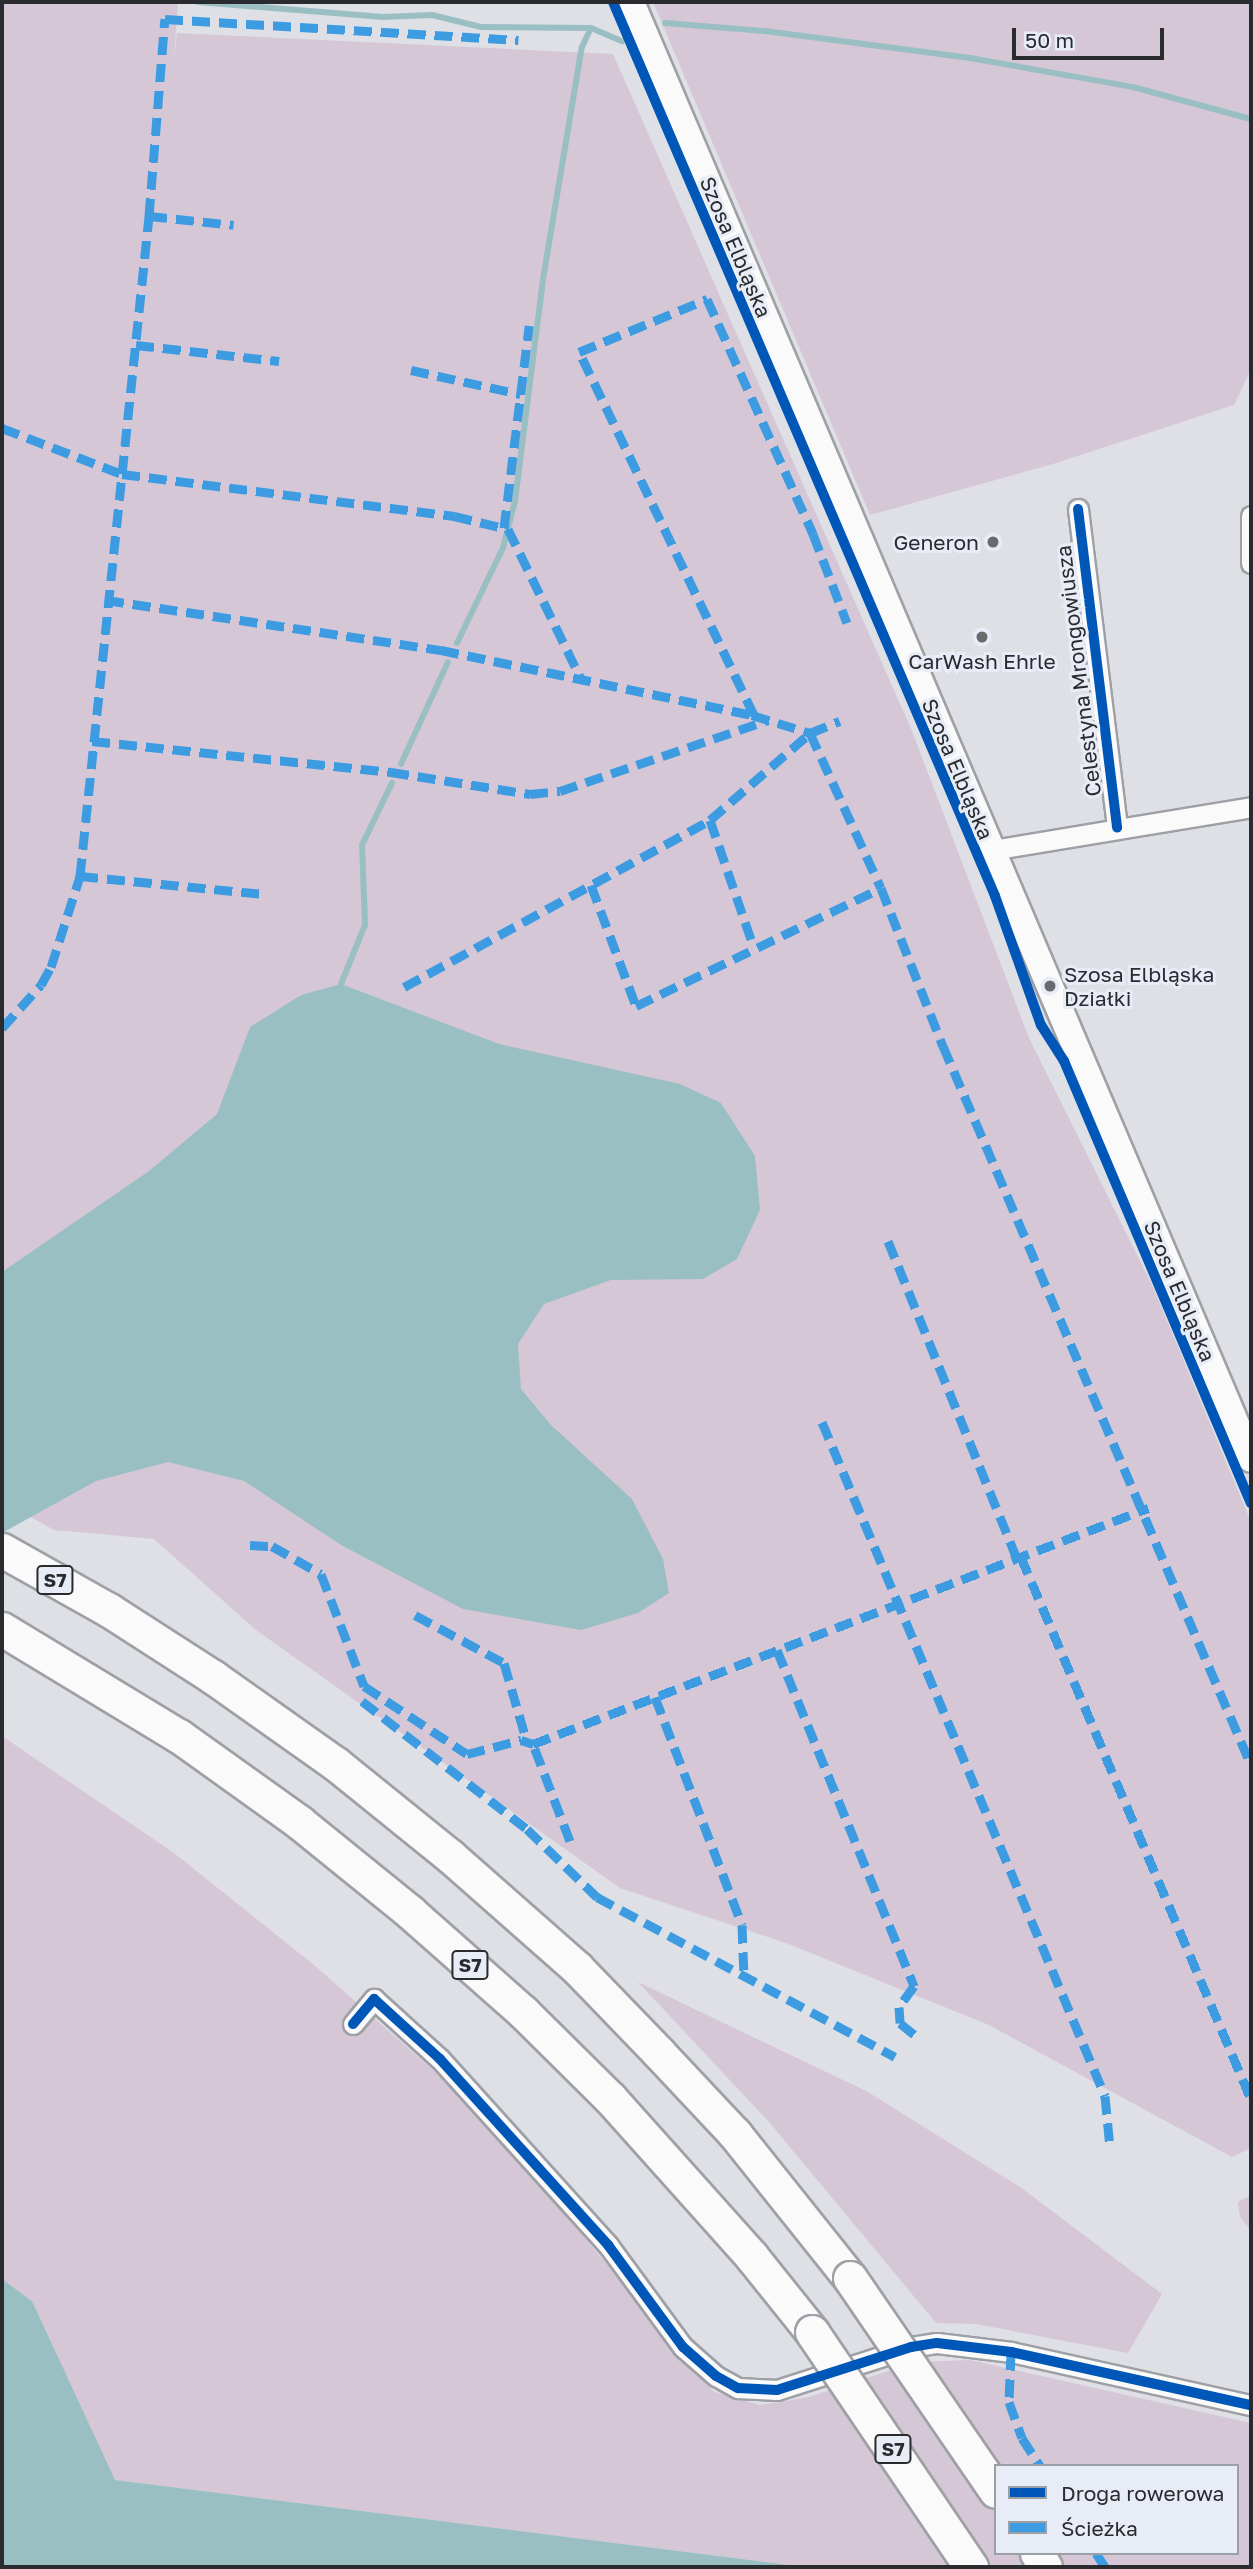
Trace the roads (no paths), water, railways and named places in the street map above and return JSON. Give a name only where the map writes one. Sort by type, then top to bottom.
[{"type":"highway","name":"S7","points":[[2,1550],[109,1610],[336,1764],[577,1968],[736,2134],[850,2278],[994,2488]]},
{"type":"highway","name":"S7","points":[[2,1629],[179,1737],[299,1822],[523,2012],[695,2191],[812,2332],[971,2567]]},
{"type":"main road","name":"Szosa Elbląska","points":[[631,2],[1251,1459]]},
{"type":"street","name":"Celestyna Mrongowiusza","points":[[1077,509],[1117,828]]},
{"type":"street","points":[[1251,516],[1251,563]]},
{"type":"street","points":[[992,850],[1251,807]]},
{"type":"street","points":[[354,2024],[373,1999],[440,2059],[608,2245],[683,2347],[716,2376],[738,2388],[777,2390],[911,2347],[937,2343],[1011,2352],[1251,2405]]},
{"type":"water","points":[[341,984],[499,1044],[680,1084],[721,1103],[755,1156],[760,1210],[737,1259],[703,1279],[611,1280],[544,1304],[518,1344],[521,1389],[551,1425],[632,1499],[663,1559],[669,1593],[638,1613],[581,1630],[463,1609],[341,1545],[244,1481],[168,1462],[96,1481],[2,1533],[2,1272],[149,1171],[217,1114],[250,1027],[301,995]]},
{"type":"water","points":[[2,2279],[32,2301],[115,2480],[805,2567],[2,2567]]},
{"type":"waterway","points":[[198,2],[383,17],[432,15],[481,27],[591,28],[622,41]]},
{"type":"waterway","points":[[665,23],[765,31],[970,58],[1133,87],[1251,119]]},
{"type":"waterway","points":[[457,643],[503,548],[515,501],[543,279],[582,47],[591,28]]},
{"type":"waterway","points":[[401,764],[448,662]]},
{"type":"waterway","points":[[341,984],[365,925],[362,845],[392,783]]},
{"type":"place","name":"Generon","points":[[993,542]]},
{"type":"place","name":"CarWash Ehrle","points":[[982,637]]},
{"type":"place","name":"Szosa Elbląska Działki","points":[[1050,986]]}]
